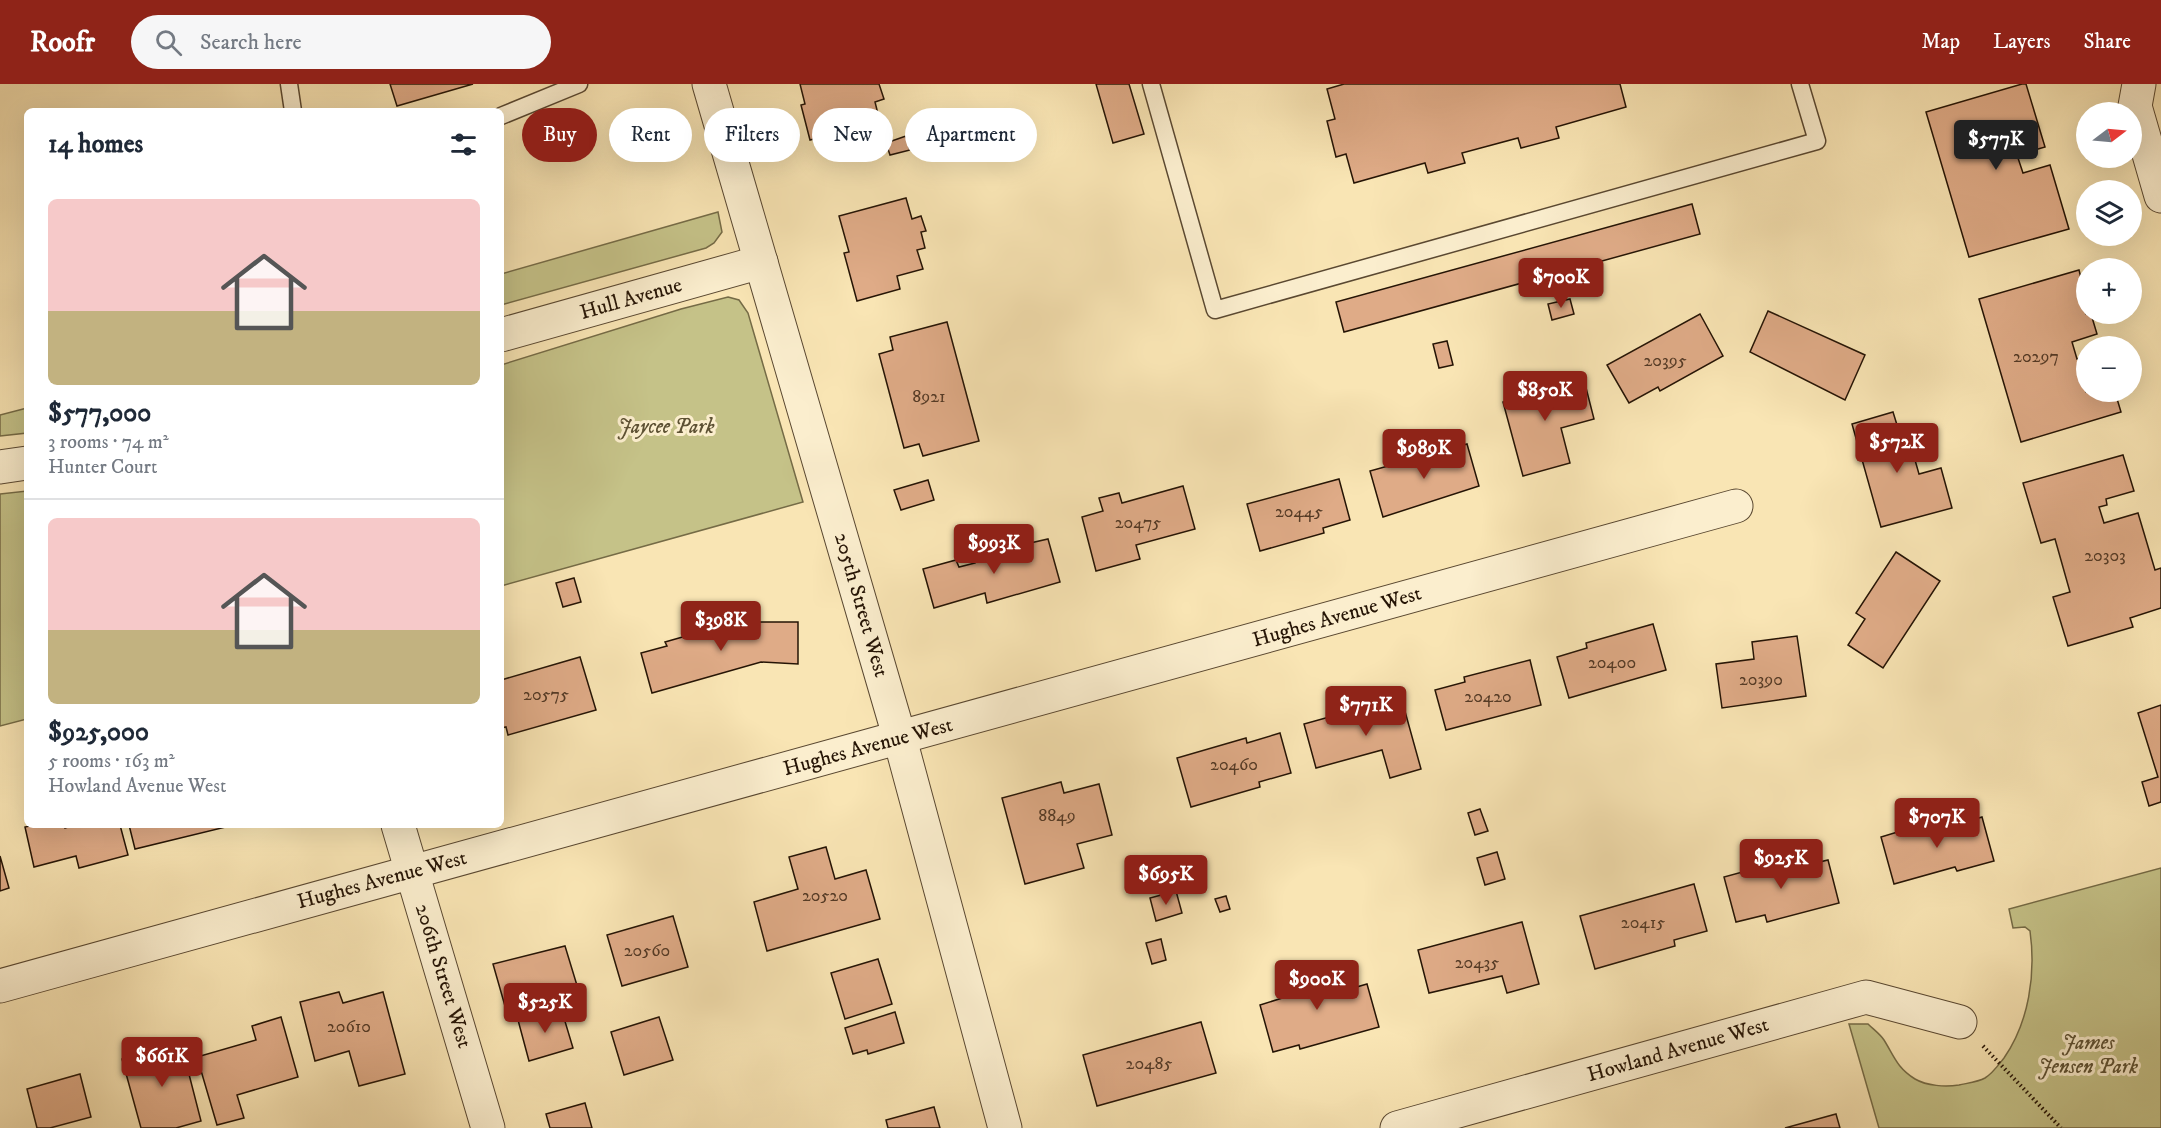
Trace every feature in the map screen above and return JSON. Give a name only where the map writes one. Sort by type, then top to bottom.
[{"type":"street","name":"205th Street West","points":[[709,84],[900,739],[1005,1128]]},
{"type":"street","points":[[2139,84],[2135,106],[2161,196]]},
{"type":"street","name":"Hull Avenue","points":[[504,334],[761,262]]},
{"type":"street","points":[[0,466],[24,463]]},
{"type":"street","name":"Hughes Avenue West","points":[[0,986],[1736,506]]},
{"type":"street","name":"206th Street West","points":[[399,828],[488,1128]]},
{"type":"street","name":"Howland Avenue West","points":[[1397,1128],[1866,997],[1960,1022]]},
{"type":"lane","points":[[289,84],[293,108]]},
{"type":"lane","points":[[504,115],[579,84]]},
{"type":"lane","points":[[1151,84],[1215,310],[1817,141],[1800,84]]},
{"type":"path","points":[[1960,1022],[2061,1128]]},
{"type":"green space","points":[[718,212],[722,232],[714,243],[706,248],[504,304],[504,273]]},
{"type":"green space","name":"Jaycee Park","points":[[728,297],[739,300],[748,313],[803,502],[504,585],[504,364],[681,309]]},
{"type":"green space","points":[[24,409],[24,433],[0,436],[0,415]]},
{"type":"green space","points":[[24,491],[24,720],[0,726],[0,494]]},
{"type":"green space","name":"James Jensen Park","points":[[2161,868],[2161,1128],[1879,1128],[1849,1024],[1868,1024],[1882,1038],[1900,1066],[1909,1075],[1925,1083],[1954,1086],[1985,1078],[1998,1066],[2013,1044],[2029,997],[2032,964],[2030,931],[2025,927],[2013,928],[2009,909]]},
{"type":"building","points":[[390,84],[473,84],[397,106]]},
{"type":"building","points":[[800,84],[879,84],[884,99],[875,102],[876,108],[812,108],[812,139],[810,140],[801,105],[805,104]]},
{"type":"building","points":[[1096,84],[1129,84],[1144,134],[1113,143]]},
{"type":"building","points":[[1344,84],[1620,84],[1626,107],[1556,127],[1559,138],[1521,148],[1518,138],[1462,153],[1465,163],[1428,173],[1425,163],[1354,183],[1346,154],[1336,157],[1327,121],[1335,119],[1327,89]]},
{"type":"building","points":[[2026,84],[2045,147],[2017,155],[2023,173],[2050,165],[2069,229],[1969,257],[1926,112]]},
{"type":"building","points":[[905,136],[905,151],[893,154],[893,141]]},
{"type":"building","points":[[906,198],[912,219],[921,216],[926,231],[921,232],[925,248],[917,250],[923,269],[897,276],[900,289],[857,301],[844,253],[849,252],[839,216]]},
{"type":"building","points":[[1692,204],[1700,234],[1344,332],[1336,302]]},
{"type":"building","points":[[2076,271],[2076,324],[2094,324],[2097,334],[2076,336],[2076,341],[2072,342],[2076,356],[2076,402],[2118,402],[2121,412],[2021,442],[1979,299]]},
{"type":"building","points":[[1570,299],[1574,314],[1552,320],[1548,304]]},
{"type":"building","points":[[1768,311],[1865,355],[1845,400],[1750,352]]},
{"type":"building","points":[[1700,314],[1723,356],[1660,391],[1658,387],[1629,403],[1607,365]]},
{"type":"building","points":[[947,322],[979,441],[923,456],[919,444],[904,448],[879,354],[893,350],[890,337]]},
{"type":"building","points":[[1447,341],[1453,365],[1439,368],[1433,344]]},
{"type":"building","points":[[1536,379],[1539,391],[1584,380],[1594,419],[1561,428],[1570,463],[1523,476],[1503,402],[1511,400],[1507,387]]},
{"type":"building","points":[[1893,412],[1902,441],[1909,439],[1919,474],[1941,468],[1952,508],[1881,527],[1852,424]]},
{"type":"building","points":[[1467,444],[1479,486],[1383,517],[1370,471]]},
{"type":"building","points":[[2123,455],[2134,491],[2106,499],[2107,505],[2099,507],[2104,523],[2138,513],[2155,570],[2161,568],[2161,608],[2130,618],[2133,627],[2068,646],[2053,597],[2070,592],[2055,539],[2041,543],[2023,483]]},
{"type":"building","points":[[1339,479],[1350,520],[1323,528],[1324,533],[1260,551],[1247,504]]},
{"type":"building","points":[[928,480],[934,500],[901,510],[894,490]]},
{"type":"building","points":[[1183,486],[1195,529],[1136,545],[1140,559],[1096,571],[1082,517],[1103,511],[1099,498],[1119,493],[1122,503]]},
{"type":"building","points":[[1048,539],[1060,582],[987,603],[985,593],[934,608],[923,569],[956,560],[959,567],[975,563],[973,556]]},
{"type":"building","points":[[1896,552],[1940,581],[1883,668],[1848,645],[1865,619],[1856,613]]},
{"type":"building","points":[[574,578],[581,602],[563,607],[556,583]]},
{"type":"building","points":[[735,622],[798,622],[798,664],[761,662],[652,693],[641,653],[667,646],[665,642]]},
{"type":"building","points":[[1653,624],[1666,670],[1569,698],[1557,657],[1587,648],[1586,643]]},
{"type":"building","points":[[1797,636],[1806,696],[1722,708],[1716,664],[1754,659],[1752,642]]},
{"type":"building","points":[[580,657],[596,710],[508,735],[506,727],[504,727],[504,679]]},
{"type":"building","points":[[1530,660],[1541,705],[1446,730],[1435,690],[1465,682],[1464,677]]},
{"type":"building","points":[[1401,697],[1421,769],[1390,778],[1382,750],[1316,768],[1304,724]]},
{"type":"building","points":[[2161,705],[2161,802],[2149,806],[2142,782],[2158,777],[2138,713]]},
{"type":"building","points":[[1280,733],[1291,773],[1259,782],[1260,787],[1191,807],[1177,758],[1246,738],[1247,743]]},
{"type":"building","points":[[1061,782],[1064,793],[1099,784],[1112,835],[1077,844],[1084,868],[1025,884],[1002,798]]},
{"type":"building","points":[[1480,809],[1488,831],[1475,835],[1468,813]]},
{"type":"building","points":[[1947,817],[1950,827],[1982,817],[1994,861],[1957,871],[1955,867],[1894,884],[1881,837]]},
{"type":"building","points":[[25,828],[121,828],[128,855],[79,868],[76,856],[34,867]]},
{"type":"building","points":[[130,828],[222,828],[135,849]]},
{"type":"building","points":[[826,847],[835,879],[866,870],[880,919],[767,951],[754,902],[798,889],[789,857]]},
{"type":"building","points":[[1497,852],[1505,879],[1485,885],[1477,858]]},
{"type":"building","points":[[0,856],[9,888],[0,891]]},
{"type":"building","points":[[1797,857],[1799,867],[1828,860],[1839,903],[1767,922],[1765,915],[1736,922],[1724,877]]},
{"type":"building","points":[[1694,884],[1707,931],[1674,940],[1675,946],[1595,969],[1580,916]]},
{"type":"building","points":[[1176,891],[1182,913],[1156,921],[1150,898]]},
{"type":"building","points":[[1226,896],[1230,909],[1220,912],[1215,899]]},
{"type":"building","points":[[673,916],[688,967],[622,986],[607,935]]},
{"type":"building","points":[[1522,922],[1539,984],[1507,993],[1502,976],[1429,993],[1418,950]]},
{"type":"building","points":[[1161,939],[1166,960],[1152,964],[1146,943]]},
{"type":"building","points":[[565,946],[579,992],[507,1013],[493,964]]},
{"type":"building","points":[[878,959],[892,1004],[845,1019],[831,973]]},
{"type":"building","points":[[1327,963],[1336,993],[1367,984],[1379,1027],[1300,1049],[1299,1045],[1273,1052],[1260,1005],[1292,995],[1286,975]]},
{"type":"building","points":[[339,992],[343,1003],[383,992],[405,1074],[359,1086],[349,1051],[315,1061],[300,1002]]},
{"type":"building","points":[[561,1008],[573,1048],[529,1061],[518,1020]]},
{"type":"building","points":[[895,1012],[904,1043],[868,1054],[867,1050],[853,1054],[845,1028]]},
{"type":"building","points":[[281,1017],[298,1077],[237,1095],[244,1118],[217,1125],[197,1057],[256,1040],[252,1026]]},
{"type":"building","points":[[659,1017],[673,1060],[624,1075],[611,1032]]},
{"type":"building","points":[[1201,1022],[1216,1073],[1097,1106],[1083,1055]]},
{"type":"building","points":[[181,1043],[201,1121],[176,1128],[141,1128],[122,1059]]},
{"type":"building","points":[[80,1074],[91,1117],[50,1128],[37,1128],[27,1089]]},
{"type":"building","points":[[585,1103],[592,1128],[550,1128],[546,1114]]},
{"type":"building","points":[[934,1107],[940,1128],[888,1128],[886,1120]]},
{"type":"building","points":[[1836,1114],[1840,1128],[1785,1128]]}]
